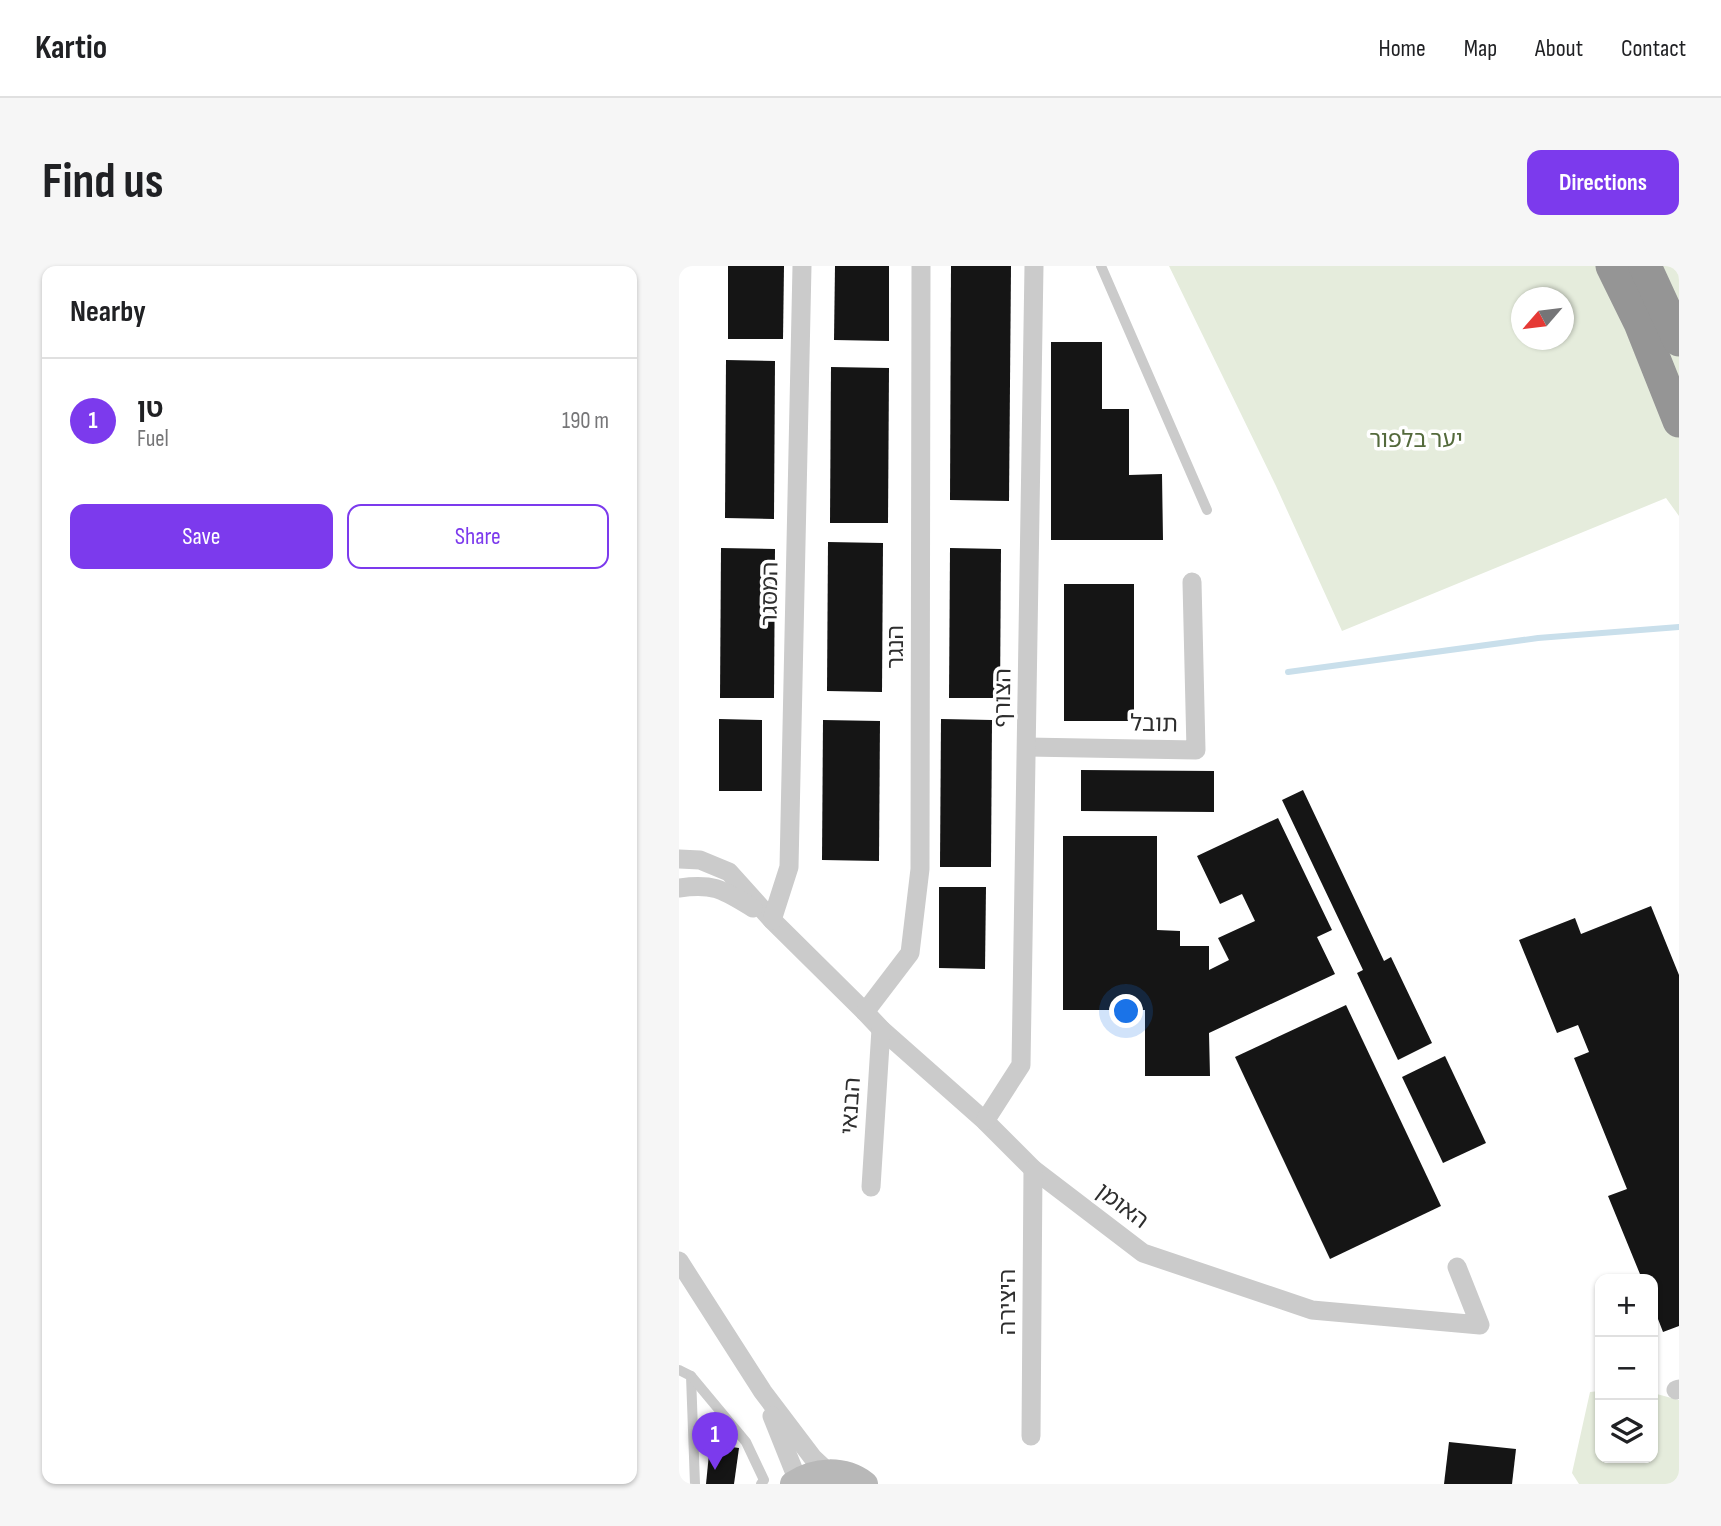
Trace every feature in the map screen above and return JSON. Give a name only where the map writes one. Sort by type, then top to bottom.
[{"type":"highway","points":[[1612,266],[1640,323],[1679,421]]},
{"type":"highway","points":[[1645,266],[1679,340]]},
{"type":"main road","points":[[794,1483],[811,1474],[828,1472],[844,1474],[865,1484]]},
{"type":"street","name":"המסגר","points":[[772,920],[789,867],[802,266]]},
{"type":"street","name":"הנגר","points":[[865,1012],[910,953],[921,869],[921,266]]},
{"type":"street","name":"הצורף","points":[[985,1121],[1021,1065],[1034,266]]},
{"type":"street","name":"תובל","points":[[1027,747],[1196,750],[1192,582]]},
{"type":"street","points":[[679,859],[700,860],[729,872],[772,920]]},
{"type":"street","points":[[679,888],[697,885],[722,889],[772,920]]},
{"type":"street","name":"האומן","points":[[772,920],[880,1029],[985,1121],[1033,1169],[1143,1253],[1312,1310],[1480,1325],[1457,1267]]},
{"type":"street","name":"הבנאי","points":[[871,1187],[880,1029]]},
{"type":"street","name":"היצירה","points":[[1031,1436],[1033,1169]]},
{"type":"street","points":[[679,1261],[762,1392],[813,1458],[828,1472]]},
{"type":"street","points":[[762,1392],[795,1471],[794,1483]]},
{"type":"lane","points":[[1101,266],[1207,510]]},
{"type":"lane","points":[[679,1370],[691,1376],[746,1442],[764,1480],[761,1484]]},
{"type":"lane","points":[[691,1376],[695,1484]]},
{"type":"green space","name":"יער בלפור","points":[[1169,266],[1679,266],[1679,516],[1666,498],[1342,631],[1276,486]]},
{"type":"green space","points":[[1590,1392],[1595,1392],[1595,1463],[1658,1463],[1658,1394],[1679,1400],[1679,1484],[1579,1484],[1572,1473]]},
{"type":"building","points":[[728,266],[784,266],[783,339],[728,339]]},
{"type":"building","points":[[835,266],[889,266],[889,341],[834,340]]},
{"type":"building","points":[[951,266],[1011,266],[1009,501],[950,500]]},
{"type":"building","points":[[1051,342],[1102,342],[1102,409],[1129,409],[1129,475],[1162,474],[1163,540],[1051,540]]},
{"type":"building","points":[[726,360],[775,361],[774,519],[725,518]]},
{"type":"building","points":[[831,367],[889,368],[888,523],[830,523]]},
{"type":"building","points":[[828,542],[883,543],[882,692],[827,691]]},
{"type":"building","points":[[721,548],[775,549],[774,698],[720,698]]},
{"type":"building","points":[[950,548],[1001,549],[1000,698],[949,698]]},
{"type":"building","points":[[1064,584],[1134,584],[1134,721],[1064,721]]},
{"type":"building","points":[[719,719],[762,720],[762,791],[719,791]]},
{"type":"building","points":[[941,719],[992,720],[991,867],[940,867]]},
{"type":"building","points":[[823,720],[880,721],[879,861],[822,860]]},
{"type":"building","points":[[1081,770],[1214,771],[1214,812],[1081,811]]},
{"type":"building","points":[[1303,790],[1384,961],[1391,957],[1432,1043],[1398,1060],[1357,973],[1363,970],[1282,800]]},
{"type":"building","points":[[1278,818],[1332,930],[1317,937],[1335,974],[1209,1033],[1210,1076],[1145,1076],[1145,1010],[1063,1010],[1063,836],[1157,836],[1157,930],[1180,931],[1180,946],[1209,946],[1209,970],[1229,960],[1218,938],[1255,921],[1242,894],[1220,904],[1197,856]]},
{"type":"building","points":[[939,887],[986,887],[985,969],[939,968]]},
{"type":"building","points":[[1651,906],[1679,975],[1679,1326],[1663,1332],[1658,1319],[1658,1274],[1640,1274],[1608,1196],[1627,1189],[1574,1058],[1589,1052],[1578,1025],[1557,1033],[1519,940],[1575,918],[1581,934]]},
{"type":"building","points":[[1346,1005],[1441,1206],[1330,1259],[1235,1057]]},
{"type":"building","points":[[1445,1056],[1486,1143],[1443,1163],[1402,1077]]},
{"type":"building","points":[[1449,1442],[1516,1449],[1512,1484],[1444,1484]]},
{"type":"building","points":[[710,1444],[739,1448],[734,1484],[706,1484]]},
{"type":"waterway","points":[[1288,672],[1538,638],[1679,627]]},
{"type":"place","name":"טן","points":[[715,1470]]}]
